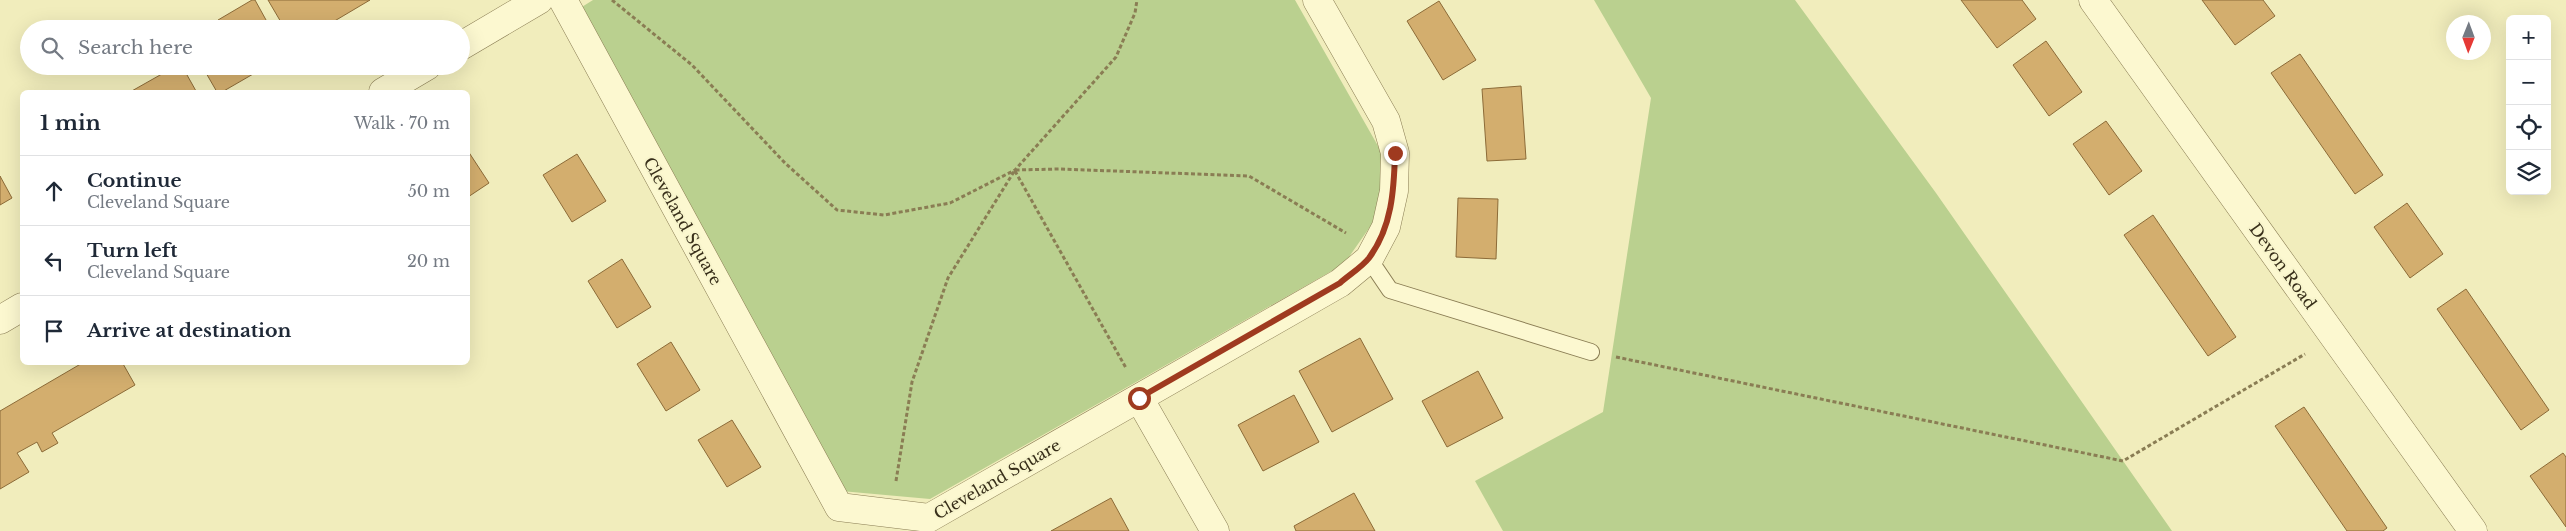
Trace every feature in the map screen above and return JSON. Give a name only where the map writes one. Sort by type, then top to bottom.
[{"type":"street","points":[[470,41],[539,0]]},
{"type":"street","name":"Cleveland Square","points":[[563,0],[839,507],[888,522],[929,518],[1340,283],[1369,259],[1386,228],[1394,191],[1395,153],[1386,121],[1317,0]]},
{"type":"street","name":"Devon Road","points":[[2093,0],[2473,531]]},
{"type":"street","points":[[386,90],[412,75]]},
{"type":"street","points":[[0,320],[20,307]]},
{"type":"street","points":[[1139,398],[1215,531]]},
{"type":"lane","points":[[1369,259],[1390,290],[1591,352]]},
{"type":"path","points":[[612,0],[692,65],[785,163],[836,210],[884,215],[950,203],[1015,170],[1060,169],[1249,176],[1352,236],[1369,259]]},
{"type":"path","points":[[888,522],[912,382],[948,278],[1015,170],[1116,57],[1135,13],[1138,0]]},
{"type":"path","points":[[1015,170],[1132,379],[1139,398]]},
{"type":"path","points":[[1591,352],[2123,461],[2334,337]]},
{"type":"green space","points":[[593,0],[1295,0],[1382,153],[1379,214],[1344,264],[930,499],[841,491],[577,10]]},
{"type":"green space","points":[[1594,0],[1795,0],[1936,193],[2172,531],[1503,531],[1475,481],[1603,412],[1651,98]]},
{"type":"building","points":[[255,0],[266,20],[218,20]]},
{"type":"building","points":[[268,0],[370,0],[336,20],[280,20]]},
{"type":"building","points":[[1961,0],[2022,0],[2036,19],[1997,48]]},
{"type":"building","points":[[2202,0],[2263,0],[2275,16],[2235,45]]},
{"type":"building","points":[[1439,1],[1476,60],[1443,80],[1407,21]]},
{"type":"building","points":[[2046,41],[2082,92],[2049,116],[2013,65]]},
{"type":"building","points":[[2300,54],[2383,175],[2355,194],[2271,73]]},
{"type":"building","points":[[160,75],[187,75],[195,90],[134,90]]},
{"type":"building","points":[[207,75],[251,75],[225,90],[216,90]]},
{"type":"building","points":[[1521,86],[1526,159],[1487,161],[1482,89]]},
{"type":"building","points":[[2106,121],[2142,171],[2109,195],[2073,144]]},
{"type":"building","points":[[470,154],[489,183],[470,196]]},
{"type":"building","points":[[577,154],[606,201],[572,222],[543,175]]},
{"type":"building","points":[[0,176],[12,198],[0,205]]},
{"type":"building","points":[[1458,198],[1498,199],[1496,259],[1456,257]]},
{"type":"building","points":[[2407,203],[2443,254],[2410,278],[2374,227]]},
{"type":"building","points":[[2153,215],[2236,337],[2208,356],[2124,235]]},
{"type":"building","points":[[622,259],[651,307],[617,328],[588,281]]},
{"type":"building","points":[[2466,289],[2549,410],[2521,430],[2437,309]]},
{"type":"building","points":[[1360,338],[1393,399],[1332,432],[1299,371]]},
{"type":"building","points":[[671,342],[700,390],[666,411],[637,364]]},
{"type":"building","points":[[79,365],[124,365],[135,385],[52,433],[58,443],[42,452],[37,442],[17,453],[29,472],[0,489],[0,411]]},
{"type":"building","points":[[1478,371],[1503,418],[1447,447],[1422,401]]},
{"type":"building","points":[[1294,395],[1319,442],[1263,471],[1238,425]]},
{"type":"building","points":[[2304,407],[2387,528],[2383,531],[2347,531],[2275,426]]},
{"type":"building","points":[[732,420],[761,467],[727,487],[698,440]]},
{"type":"building","points":[[2563,453],[2566,457],[2566,527],[2530,476]]},
{"type":"building","points":[[1354,493],[1375,531],[1296,531],[1294,526]]},
{"type":"building","points":[[1111,498],[1129,531],[1051,531]]},
{"type":"route","points":[[1139,398],[1340,283],[1369,259],[1386,228],[1394,191],[1395,153]]}]
